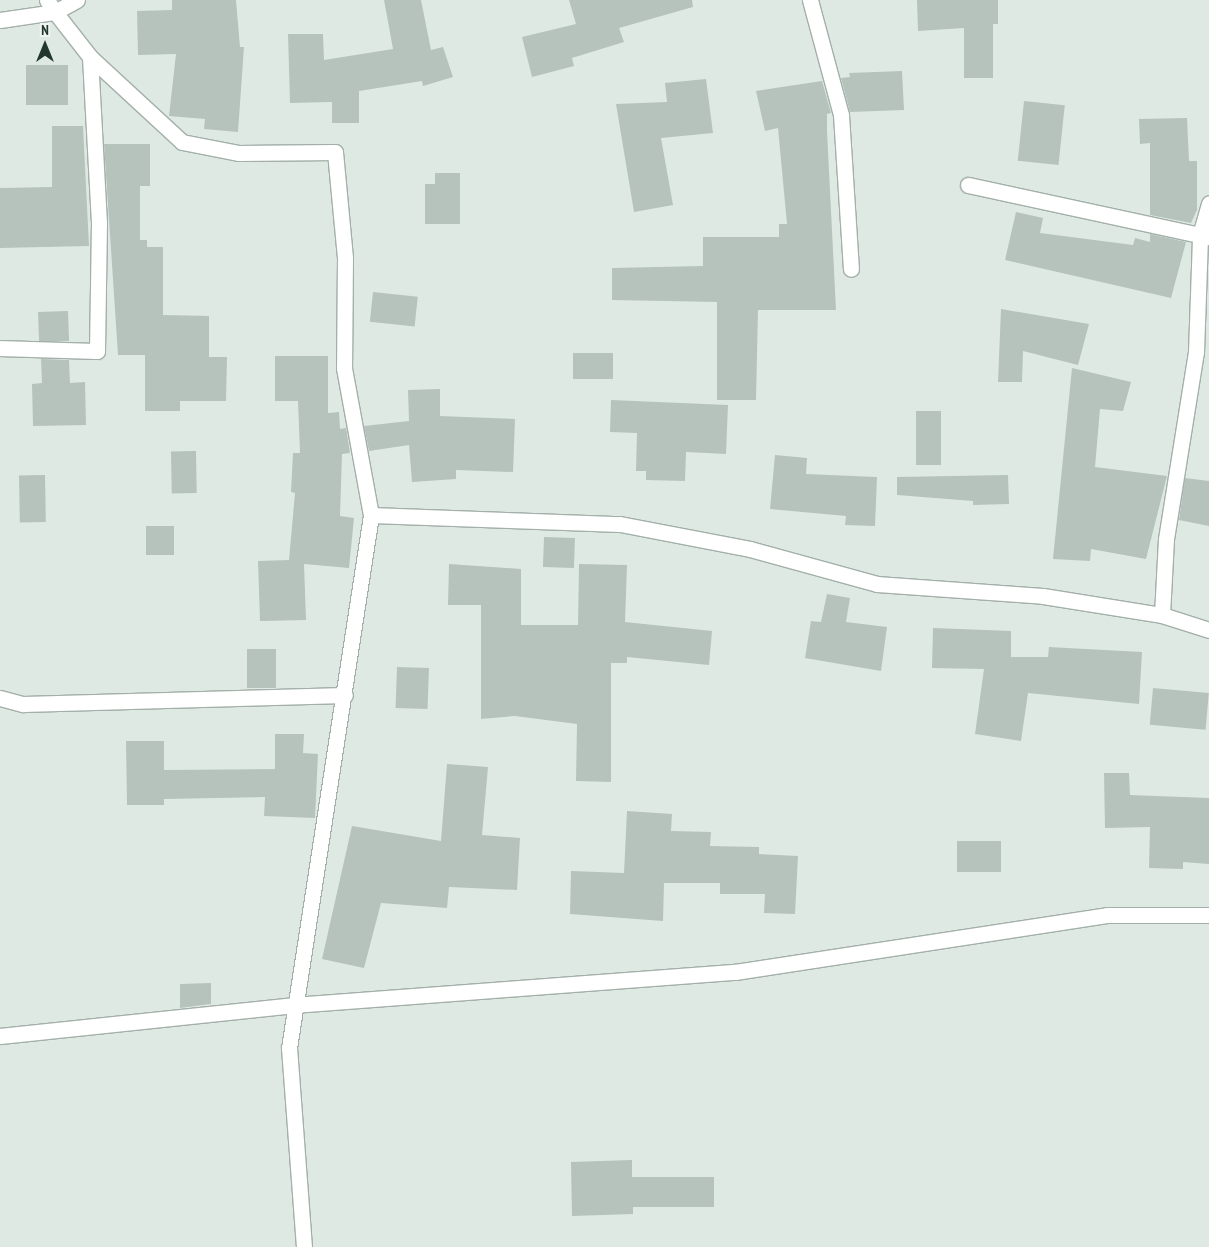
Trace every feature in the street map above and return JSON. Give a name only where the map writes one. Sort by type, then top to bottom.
[{"type":"street","points":[[0,20],[77,0]]},
{"type":"street","points":[[810,0],[841,115],[851,269]]},
{"type":"street","points":[[51,6],[90,57],[182,142],[238,153],[336,152],[345,258],[344,368],[371,515],[345,695],[288,1048],[304,1247]]},
{"type":"street","points":[[0,348],[97,351],[99,223],[90,57]]},
{"type":"street","points":[[968,185],[1205,236]]},
{"type":"street","points":[[1162,614],[1166,539],[1196,352],[1209,203]]},
{"type":"street","points":[[371,515],[620,524],[750,549],[877,584],[1043,596],[1162,614],[1209,630]]},
{"type":"street","points":[[0,698],[23,704],[345,695]]},
{"type":"street","points":[[0,1036],[294,1006],[735,972],[1107,914],[1209,915]]},
{"type":"building","points":[[172,0],[236,0],[240,47],[244,47],[238,132],[204,129],[205,119],[169,116],[176,54],[138,55],[137,11],[172,10]]},
{"type":"building","points":[[384,0],[421,0],[431,50],[443,47],[453,77],[423,86],[422,81],[359,91],[359,123],[332,123],[332,102],[290,103],[288,34],[323,34],[324,60],[393,49]]},
{"type":"building","points":[[569,0],[692,0],[693,7],[619,28],[624,42],[572,58],[574,66],[532,77],[522,37],[576,24]]},
{"type":"building","points":[[917,0],[998,0],[998,24],[993,24],[993,78],[964,78],[964,28],[918,31]]},
{"type":"building","points":[[26,65],[68,65],[68,105],[26,105]]},
{"type":"building","points":[[902,71],[904,110],[850,112],[841,78],[850,77],[849,73]]},
{"type":"building","points":[[706,79],[713,133],[661,138],[673,205],[634,212],[616,104],[667,102],[665,83]]},
{"type":"building","points":[[822,81],[831,113],[827,114],[827,131],[836,310],[758,310],[756,400],[717,400],[717,302],[612,300],[612,268],[703,266],[703,237],[779,237],[779,224],[787,224],[778,128],[765,131],[756,91]]},
{"type":"building","points":[[1024,101],[1065,105],[1059,165],[1018,161]]},
{"type":"building","points":[[1187,118],[1189,161],[1197,161],[1197,210],[1191,223],[1150,215],[1150,143],[1140,144],[1139,119]]},
{"type":"building","points":[[52,126],[83,126],[89,246],[0,248],[0,188],[52,187]]},
{"type":"building","points":[[104,144],[150,144],[150,186],[140,186],[140,240],[147,240],[147,247],[163,247],[163,315],[209,316],[209,357],[227,357],[226,401],[180,401],[180,411],[145,411],[145,355],[118,355]]},
{"type":"building","points":[[435,173],[460,173],[460,224],[425,224],[425,184],[435,184]]},
{"type":"building","points":[[1016,212],[1043,218],[1040,233],[1133,245],[1135,238],[1150,242],[1150,234],[1186,242],[1171,298],[1005,260]]},
{"type":"building","points":[[373,292],[418,297],[415,327],[370,322]]},
{"type":"building","points":[[1001,309],[1089,324],[1078,365],[1023,351],[1022,382],[998,382]]},
{"type":"building","points":[[68,311],[69,341],[39,342],[38,312]]},
{"type":"building","points":[[573,353],[613,353],[613,379],[573,379]]},
{"type":"building","points":[[275,356],[328,356],[328,413],[339,412],[340,429],[346,428],[350,453],[342,454],[340,516],[354,518],[349,568],[304,564],[306,620],[260,621],[258,561],[289,560],[295,493],[291,492],[293,453],[300,453],[298,401],[275,401]]},
{"type":"building","points":[[41,359],[69,360],[70,383],[85,382],[86,425],[33,426],[32,384],[42,383]]},
{"type":"building","points":[[1072,368],[1131,382],[1123,411],[1100,409],[1095,467],[1167,476],[1146,559],[1091,549],[1090,561],[1053,559]]},
{"type":"building","points":[[440,389],[440,416],[515,419],[513,472],[456,470],[456,479],[412,482],[409,445],[369,451],[364,426],[409,421],[408,390]]},
{"type":"building","points":[[611,400],[728,405],[726,454],[686,452],[685,481],[646,480],[646,471],[636,471],[637,433],[610,432]]},
{"type":"building","points":[[916,411],[941,411],[941,465],[916,465]]},
{"type":"building","points":[[171,451],[196,451],[197,493],[172,493]]},
{"type":"building","points":[[775,455],[807,458],[806,474],[877,477],[875,526],[845,525],[846,516],[770,509]]},
{"type":"building","points":[[19,475],[45,475],[46,522],[20,522]]},
{"type":"building","points":[[1008,475],[1009,504],[973,505],[973,501],[897,495],[897,477]]},
{"type":"building","points":[[1185,478],[1209,481],[1209,526],[1179,520]]},
{"type":"building","points":[[146,526],[174,526],[174,555],[146,555]]},
{"type":"building","points":[[544,537],[575,538],[574,568],[543,567]]},
{"type":"building","points":[[449,564],[521,569],[521,625],[578,625],[579,564],[627,565],[625,622],[712,631],[709,665],[627,657],[627,663],[611,663],[611,782],[576,781],[577,724],[515,716],[481,719],[481,605],[448,605]]},
{"type":"building","points":[[827,594],[850,598],[846,622],[887,627],[881,671],[805,658],[811,621],[821,622]]},
{"type":"building","points":[[933,628],[1011,631],[1011,657],[1048,657],[1049,647],[1142,652],[1139,704],[1028,693],[1021,741],[975,734],[984,669],[932,668]]},
{"type":"building","points":[[247,649],[276,649],[276,688],[247,688]]},
{"type":"building","points":[[397,667],[429,668],[428,709],[396,708]]},
{"type":"building","points":[[1153,688],[1209,693],[1206,730],[1150,725]]},
{"type":"building","points":[[275,734],[304,734],[303,753],[318,754],[315,818],[264,816],[265,797],[164,799],[164,805],[127,805],[126,741],[164,741],[164,770],[275,769]]},
{"type":"building","points":[[447,764],[488,767],[482,835],[520,838],[517,890],[449,887],[447,908],[381,903],[364,968],[322,959],[352,826],[441,841]]},
{"type":"building","points":[[1104,773],[1129,773],[1130,795],[1209,798],[1209,864],[1183,862],[1183,869],[1149,868],[1150,827],[1105,828]]},
{"type":"building","points":[[627,811],[672,814],[671,831],[711,832],[710,846],[759,847],[759,854],[798,856],[795,914],[764,913],[765,894],[720,894],[720,883],[664,883],[663,921],[570,914],[571,871],[624,873]]},
{"type":"building","points":[[957,841],[1001,841],[1001,872],[957,872]]},
{"type":"building","points":[[211,983],[211,1004],[180,1008],[180,984]]},
{"type":"building","points":[[632,1160],[632,1177],[714,1177],[714,1207],[633,1207],[633,1214],[572,1216],[571,1162]]}]
